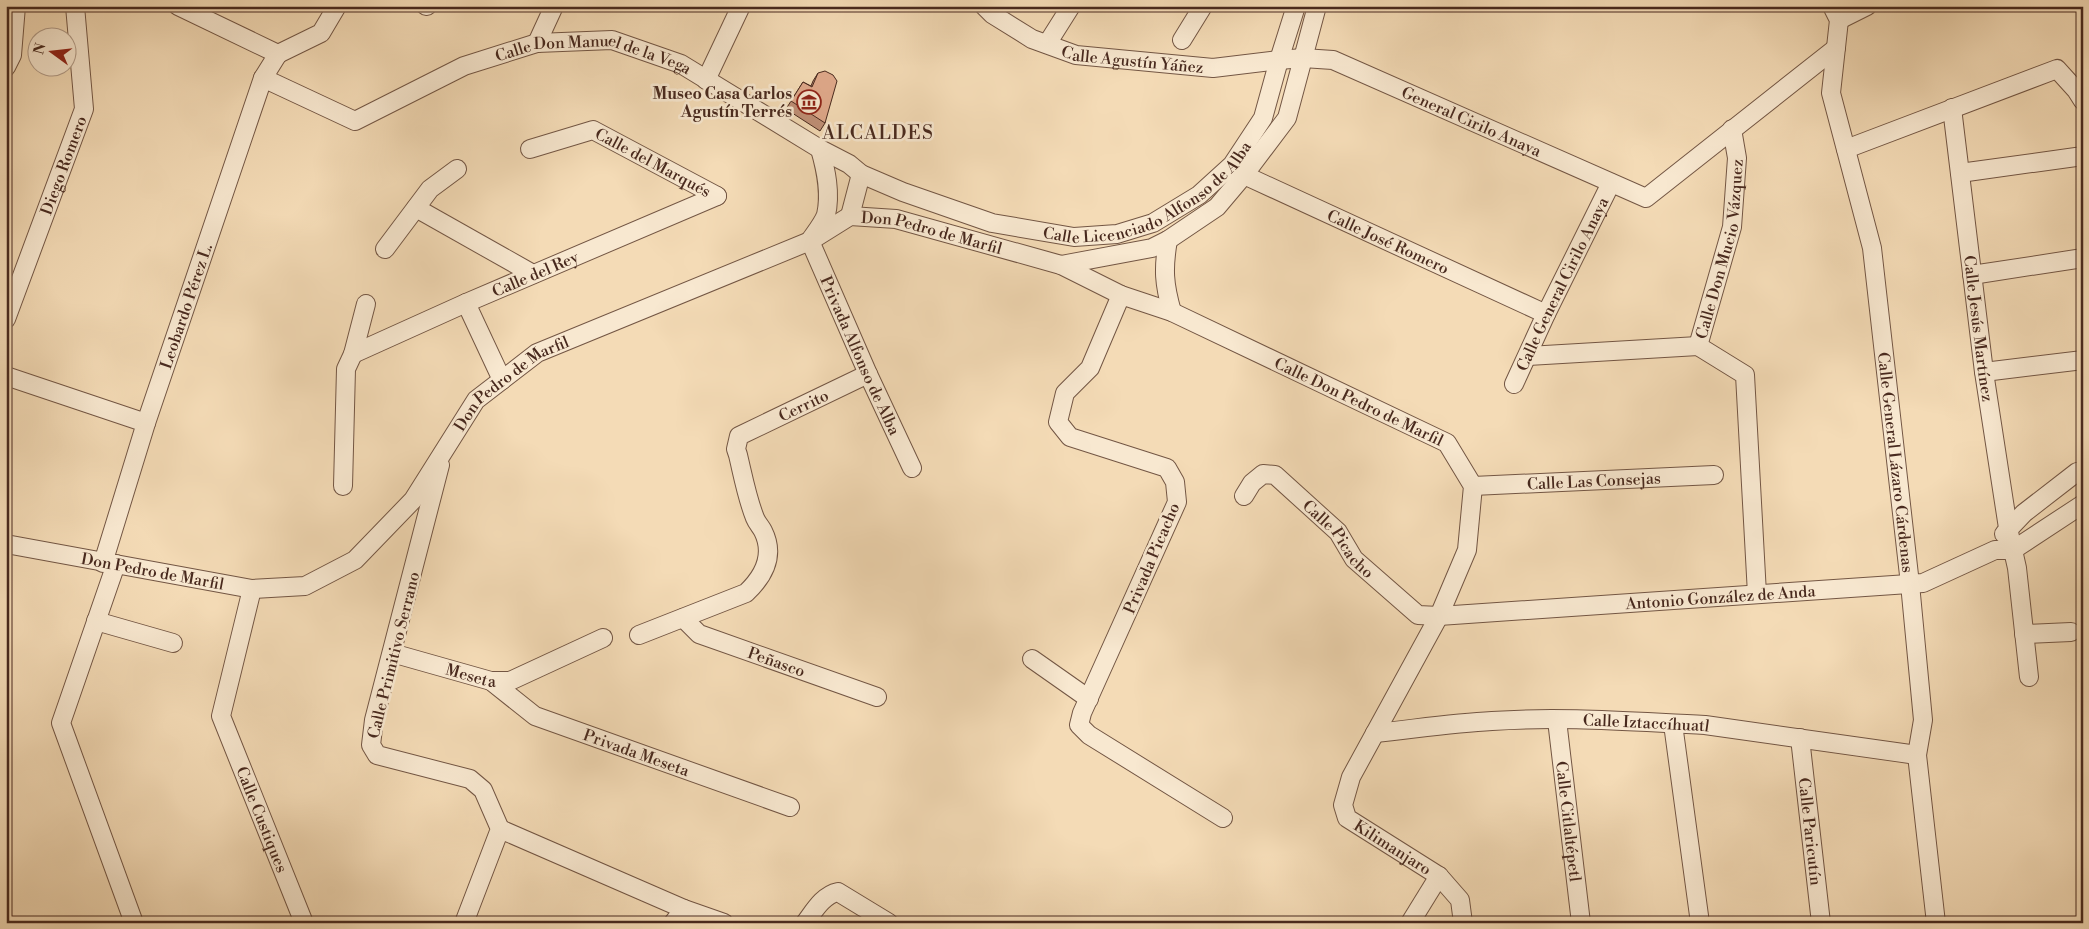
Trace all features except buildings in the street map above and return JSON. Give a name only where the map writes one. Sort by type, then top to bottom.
[{"type":"street","points":[[6,66],[12,55],[16,6]]},
{"type":"street","name":"Diego Romero","points":[[6,319],[84,109],[75,6]]},
{"type":"street","points":[[188,8],[278,54],[320,33],[336,6]]},
{"type":"street","points":[[537,42],[554,6]]},
{"type":"street","points":[[706,80],[741,6]]},
{"type":"street","name":"Calle Agustín Yáñez","points":[[984,6],[992,14],[1032,39],[1076,55],[1213,68],[1292,59]]},
{"type":"street","points":[[1047,44],[1071,6]]},
{"type":"street","points":[[1182,40],[1203,6]]},
{"type":"street","name":"Calle Licenciado Alfonso de Alba","points":[[902,192],[992,223],[1074,237],[1117,234],[1153,224],[1238,170],[1287,118],[1296,6]]},
{"type":"street","name":"Calle Licenciado Alfonso de Alba","points":[[1061,265],[1152,248],[1168,240],[1217,207],[1238,170],[1318,6]]},
{"type":"street","points":[[1836,13],[1867,6]]},
{"type":"street","name":"Calle General Lázaro Cárdenas","points":[[1836,13],[1836,48],[1831,93],[1872,248],[1924,720],[1917,755],[1936,923]]},
{"type":"street","name":"Calle Don Manuel de la Vega","points":[[263,78],[355,121],[464,66],[537,42],[612,40],[681,64],[820,149],[849,164],[861,174],[902,192]]},
{"type":"street","points":[[1732,130],[1836,48]]},
{"type":"street","name":"Leobardo Pérez L.","points":[[134,923],[61,722],[96,621],[146,423],[263,78],[278,54]]},
{"type":"street","name":"General Cirilo Anaya","points":[[1292,59],[1333,60],[1646,198],[1732,130]]},
{"type":"street","points":[[1846,149],[2057,69],[2076,90],[2083,101]]},
{"type":"street","name":"Calle Jesús Martínez","points":[[1952,108],[1984,372],[2008,528],[2017,568],[2029,677]]},
{"type":"street","name":"Calle del Marqués","points":[[530,149],[593,130],[717,196]]},
{"type":"street","name":"Calle Don Mucio Vázquez","points":[[1732,130],[1737,158],[1732,226],[1698,346],[1745,375],[1757,594]]},
{"type":"street","points":[[810,241],[825,216],[828,194],[826,170],[820,149]]},
{"type":"street","points":[[1960,173],[2083,156]]},
{"type":"street","points":[[385,249],[430,189],[457,169]]},
{"type":"street","name":"Calle José Romero","points":[[1238,170],[1546,314]]},
{"type":"street","points":[[850,216],[861,174]]},
{"type":"street","name":"Calle General Cirilo Anaya","points":[[1514,384],[1546,314],[1611,183]]},
{"type":"street","name":"Calle del Rey","points":[[352,354],[466,303],[717,196]]},
{"type":"street","points":[[416,208],[533,274]]},
{"type":"street","name":"Don Pedro de Marfil","points":[[6,544],[252,589],[305,586],[355,560],[413,500],[476,400],[537,353],[810,241],[850,216],[896,219],[1061,265]]},
{"type":"street","points":[[1168,240],[1164,262],[1165,288],[1172,312]]},
{"type":"street","name":"Privada Alfonso de Alba","points":[[810,241],[868,374],[912,468]]},
{"type":"street","points":[[1972,275],[2083,258]]},
{"type":"street","name":"Calle Don Pedro de Marfil","points":[[1061,265],[1121,294],[1172,312],[1447,443],[1473,486]]},
{"type":"street","name":"Privada Picacho","points":[[1121,294],[1090,368],[1065,393],[1058,422],[1070,437],[1166,468],[1175,482],[1177,502],[1079,722],[1081,728],[1089,735],[1223,818]]},
{"type":"street","points":[[466,303],[502,380]]},
{"type":"street","points":[[343,486],[346,369],[366,304]]},
{"type":"street","points":[[1528,356],[1698,346]]},
{"type":"street","points":[[1984,372],[2083,360]]},
{"type":"street","name":"Cerrito","points":[[683,618],[746,593],[766,566],[769,553],[768,544],[763,530],[756,520],[736,449],[739,436],[868,374]]},
{"type":"street","points":[[6,376],[146,423]]},
{"type":"street","name":"Calle Primitivo Serrano","points":[[444,450],[374,720],[371,745],[377,755],[470,779],[483,790],[500,829]]},
{"type":"street","points":[[1995,550],[2008,528],[2024,513],[2077,472],[2083,471]]},
{"type":"street","name":"Calle Picacho","points":[[1244,496],[1252,483],[1263,474],[1275,475],[1338,532],[1354,559],[1418,615],[1439,616]]},
{"type":"street","name":"Calle Las Consejas","points":[[1473,486],[1714,475]]},
{"type":"street","points":[[1375,733],[1439,616],[1467,550],[1473,486]]},
{"type":"street","points":[[2013,550],[2083,504]]},
{"type":"street","name":"Antonio González de Anda","points":[[1439,616],[1923,583],[1995,550],[2013,550]]},
{"type":"street","name":"Calle Custiques","points":[[252,589],[221,716],[304,923]]},
{"type":"street","points":[[639,635],[683,618]]},
{"type":"street","name":"Peñasco","points":[[683,618],[699,634],[876,697]]},
{"type":"street","points":[[96,621],[173,643]]},
{"type":"street","points":[[2024,634],[2071,632]]},
{"type":"street","name":"Meseta","points":[[392,654],[491,681],[510,681],[603,638]]},
{"type":"street","points":[[1032,659],[1089,699]]},
{"type":"street","name":"Privada Meseta","points":[[491,681],[535,716],[790,807]]},
{"type":"street","name":"Calle Iztaccíhuatl","points":[[1375,733],[1493,721],[1557,720],[1705,725],[1917,755]]},
{"type":"street","name":"Calle Citlaltépetl","points":[[1557,720],[1581,923]]},
{"type":"street","points":[[1673,724],[1700,923]]},
{"type":"street","name":"Kilimanjaro","points":[[1375,733],[1351,777],[1345,793],[1343,811],[1346,818],[1439,876],[1460,900],[1463,923]]},
{"type":"street","name":"Calle Paricutín","points":[[1800,738],[1821,923]]},
{"type":"street","points":[[464,923],[500,829],[684,908],[724,923]]},
{"type":"street","points":[[1410,923],[1439,876]]},
{"type":"street","points":[[805,923],[829,894],[838,892],[889,923]]},
{"type":"street","points":[[673,923],[684,908]]},
{"type":"place","name":"Museo Casa Carlos Agustín Terrés","points":[[809,102]]},
{"type":"district","name":"ALCALDES","points":[[878,132]]}]
